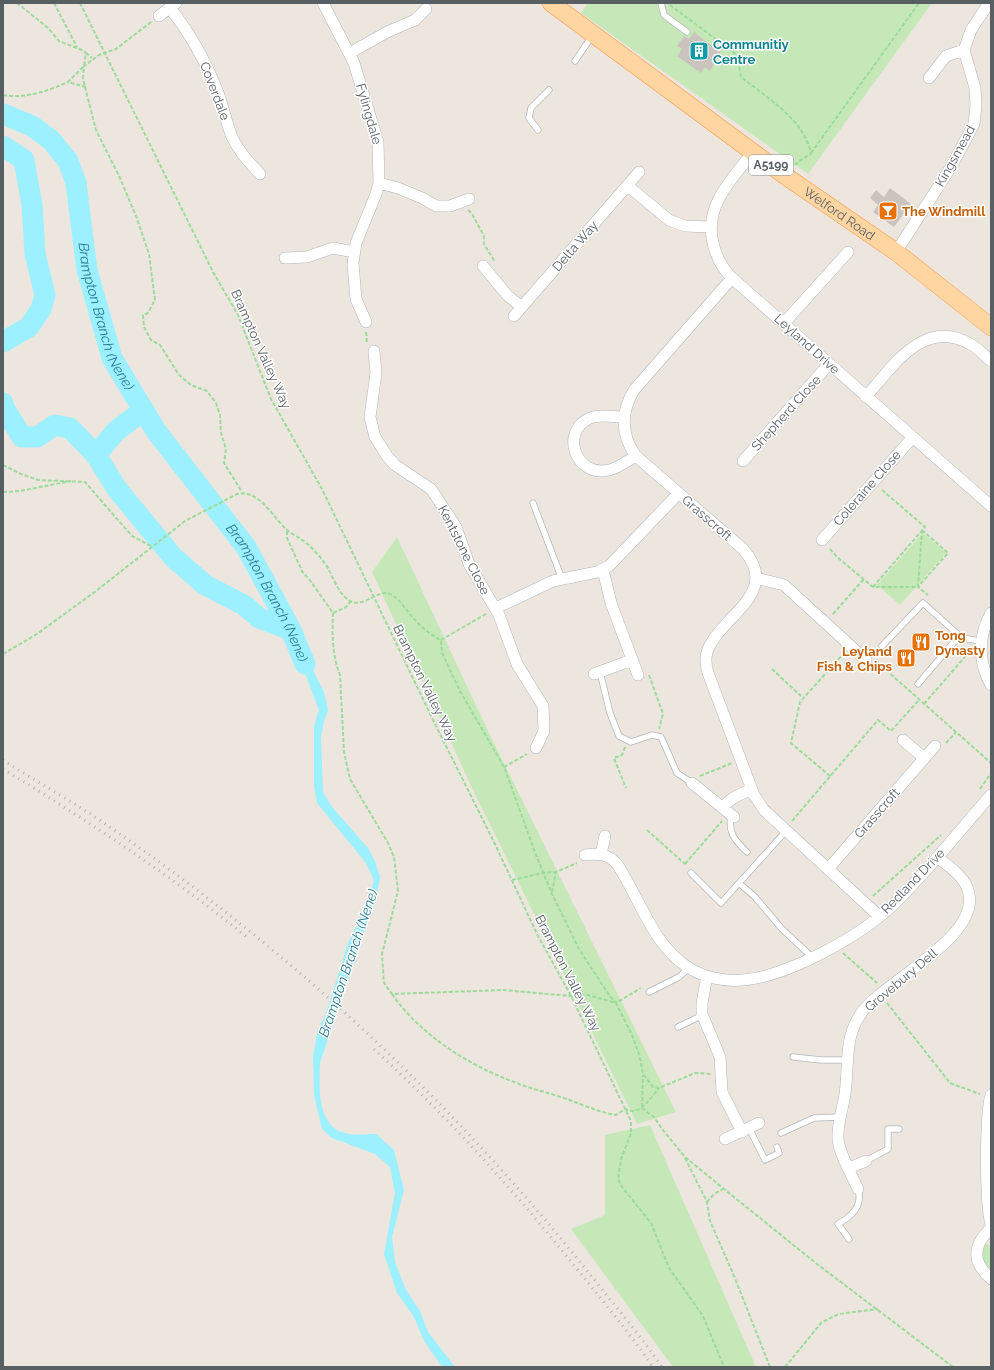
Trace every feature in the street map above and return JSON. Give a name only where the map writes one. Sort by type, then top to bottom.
[{"type":"main road","name":"Welford Road","points":[[551,3],[784,175],[896,252],[991,327]]},
{"type":"street","name":"Fylingdale","points":[[323,3],[350,53],[376,134],[380,163],[379,183],[376,194],[356,243],[354,252],[354,288],[356,299],[366,322]]},
{"type":"street","points":[[929,78],[946,56],[964,50],[971,30],[989,3]]},
{"type":"street","name":"Coverdale","points":[[159,16],[173,5],[194,40],[218,90],[232,136],[238,148],[260,174]]},
{"type":"street","points":[[350,53],[387,32],[415,20],[426,9]]},
{"type":"street","name":"Kingsmead","points":[[896,252],[951,167],[974,124],[976,105],[975,88],[964,50]]},
{"type":"street","name":"Leyland Drive","points":[[753,152],[719,197],[714,209],[711,227],[717,257],[721,265],[732,278],[991,506]]},
{"type":"street","name":"Delta Way","points":[[514,316],[639,172]]},
{"type":"street","points":[[379,183],[398,188],[422,198],[436,206],[464,201]]},
{"type":"street","points":[[628,186],[669,220],[685,226],[711,227]]},
{"type":"street","points":[[285,258],[312,256],[332,248],[354,252]]},
{"type":"street","points":[[784,323],[848,252]]},
{"type":"street","points":[[483,266],[508,296],[522,307]]},
{"type":"street","name":"Grasscroft","points":[[732,278],[634,390],[628,399],[624,417],[626,438],[636,456],[743,549],[753,564],[756,578]]},
{"type":"street","points":[[866,397],[907,351],[922,341],[930,338],[946,337],[961,340],[976,348],[991,361]]},
{"type":"street","name":"Kentstone Close","points":[[374,351],[376,373],[370,417],[375,437],[387,456],[395,465],[424,483],[441,503],[456,527],[469,564],[496,608],[517,664],[543,706],[544,731],[536,748]]},
{"type":"street","name":"Shepherd Close","points":[[743,461],[829,364]]},
{"type":"street","points":[[624,417],[596,416],[585,421],[574,437],[574,450],[580,462],[585,467],[600,471],[616,468],[636,456]]},
{"type":"street","name":"Coleraine Close","points":[[822,540],[913,437]]},
{"type":"street","name":"Kentstone Close","points":[[496,608],[540,586],[562,579],[603,570],[613,562],[678,494]]},
{"type":"street","points":[[603,570],[611,603],[638,675]]},
{"type":"street","points":[[866,660],[784,585],[756,578],[751,595],[713,642],[706,660],[708,673],[751,789],[764,810],[866,902],[879,916]]},
{"type":"street","points":[[991,613],[976,641],[984,669],[991,685]]},
{"type":"street","points":[[597,673],[632,660]]},
{"type":"street","points":[[903,740],[924,758]]},
{"type":"street","name":"Grasscroft","points":[[829,868],[935,746]]},
{"type":"street","points":[[692,783],[729,812],[733,798],[751,789]]},
{"type":"street","name":"Redland Drive","points":[[601,854],[607,856],[617,864],[660,939],[673,955],[689,968],[707,976],[744,980],[778,971],[812,957],[835,945],[879,916],[905,892],[991,795]]},
{"type":"street","points":[[585,855],[601,854],[605,836]]},
{"type":"street","name":"Grovebury Dell","points":[[858,1189],[842,1152],[838,1138],[846,1084],[850,1036],[854,1025],[866,1007],[939,948],[955,931],[967,913],[969,904],[967,887],[955,872],[937,857]]},
{"type":"street","points":[[707,976],[702,1003],[703,1015],[718,1048],[722,1092],[750,1127],[725,1140]]},
{"type":"street","points":[[991,1096],[988,1114],[987,1203],[991,1224]]},
{"type":"street","points":[[849,1168],[866,1161]]},
{"type":"street","points":[[991,1228],[979,1242],[976,1253],[980,1266],[991,1279]]},
{"type":"lane","points":[[661,3],[664,15],[686,32]]},
{"type":"lane","points":[[575,61],[593,34]]},
{"type":"lane","points":[[538,130],[529,118],[531,108],[549,90]]},
{"type":"lane","points":[[533,503],[562,579]]},
{"type":"lane","points":[[882,646],[923,603],[962,638],[976,641]]},
{"type":"lane","points":[[918,684],[954,642],[962,638]]},
{"type":"lane","points":[[597,673],[616,732],[619,736],[627,741],[636,741],[657,735],[664,741],[677,773],[692,783]]},
{"type":"lane","points":[[729,812],[731,834],[747,852]]},
{"type":"lane","points":[[691,873],[721,903],[786,830]]},
{"type":"lane","points":[[739,882],[755,897],[777,924],[812,957]]},
{"type":"lane","points":[[649,992],[679,977],[689,968]]},
{"type":"lane","points":[[678,1027],[703,1015]]},
{"type":"lane","points":[[793,1057],[821,1060],[847,1060]]},
{"type":"lane","points":[[781,1133],[814,1118],[840,1117]]},
{"type":"lane","points":[[750,1127],[765,1160],[779,1153],[777,1147]]},
{"type":"lane","points":[[866,1161],[888,1149],[888,1129],[899,1129]]},
{"type":"lane","points":[[849,1238],[838,1224],[858,1207],[860,1199],[858,1189]]},
{"type":"path","points":[[18,3],[48,28],[59,41],[78,48],[93,58]]},
{"type":"path","points":[[54,3],[78,48]]},
{"type":"path","name":"Brampton Valley Way","points":[[80,3],[213,272],[238,315],[271,399],[322,488],[373,597],[512,880],[571,996],[625,1109],[632,1128],[621,1159],[618,1179],[622,1187],[652,1223],[669,1268],[703,1316],[724,1367]]},
{"type":"path","points":[[668,3],[737,55],[741,77],[786,113],[800,128],[808,141],[811,154]]},
{"type":"path","points":[[784,175],[798,161],[811,154],[919,3]]},
{"type":"path","points":[[3,95],[12,96],[35,94],[68,82],[93,58],[116,49],[159,16]]},
{"type":"path","points":[[86,53],[83,79],[96,130],[120,178],[136,216],[149,254],[155,300],[148,313],[144,315],[144,327],[151,340],[160,345],[179,375],[191,385],[207,391],[216,403],[220,415],[226,449],[224,463],[242,492]]},
{"type":"path","points":[[68,82],[86,87]]},
{"type":"path","points":[[464,201],[484,236],[484,244],[495,260],[501,287]]},
{"type":"path","points":[[366,322],[367,346],[374,351]]},
{"type":"path","points":[[3,465],[38,480],[74,480],[85,482],[132,536],[152,546]]},
{"type":"path","points":[[3,492],[20,491],[74,480]]},
{"type":"path","points":[[873,482],[925,527],[922,530],[918,587]]},
{"type":"path","points":[[3,654],[37,634],[96,591],[185,521],[242,492],[251,494],[261,501],[287,530],[305,542],[327,567],[334,583],[350,601],[358,603],[382,593],[388,593],[393,596],[415,620],[433,636],[441,640]]},
{"type":"path","points":[[287,530],[287,538],[303,573],[333,613],[332,640],[336,666],[340,675],[344,752],[350,779],[388,843],[394,857],[398,891],[382,954],[384,983],[398,1003],[435,1039],[472,1063],[517,1083],[601,1111],[616,1114],[625,1109],[635,1111],[642,1108],[659,1088],[695,1073],[720,1074]]},
{"type":"path","points":[[873,587],[922,530]]},
{"type":"path","points":[[918,587],[948,553],[922,530]]},
{"type":"path","points":[[837,557],[873,587],[918,587],[929,597]]},
{"type":"path","points":[[825,623],[863,580]]},
{"type":"path","points":[[333,613],[346,607],[350,601]]},
{"type":"path","points":[[441,640],[496,608]]},
{"type":"path","points":[[441,640],[442,653],[460,691],[504,767],[552,894],[579,949],[609,995],[616,1003],[632,1035],[639,1054],[643,1074],[642,1108]]},
{"type":"path","points":[[924,704],[971,650],[976,641]]},
{"type":"path","points":[[830,776],[791,743],[800,702],[850,646]]},
{"type":"path","points":[[866,660],[876,661],[991,763]]},
{"type":"path","points":[[772,669],[803,698]]},
{"type":"path","points":[[638,675],[650,675],[663,714],[657,735]]},
{"type":"path","points":[[786,830],[878,720],[891,731],[919,700]]},
{"type":"path","points":[[935,746],[946,743],[956,732]]},
{"type":"path","points":[[626,788],[614,758],[622,755],[627,741]]},
{"type":"path","points":[[504,767],[536,748]]},
{"type":"path","points":[[692,783],[696,777],[740,760]]},
{"type":"path","points":[[980,790],[991,773]]},
{"type":"path","points":[[685,864],[718,826]]},
{"type":"path","points":[[647,830],[685,864],[691,873]]},
{"type":"path","points":[[866,902],[945,831]]},
{"type":"path","points":[[512,880],[543,873],[556,872],[584,860],[585,855]]},
{"type":"path","points":[[552,894],[556,872]]},
{"type":"path","points":[[835,945],[883,993],[950,1083],[991,1096]]},
{"type":"path","points":[[392,994],[503,990],[571,996],[588,995],[616,1003],[645,986]]},
{"type":"path","points":[[643,1074],[650,1084],[659,1088]]},
{"type":"path","points":[[642,1108],[654,1116],[662,1129],[685,1157],[817,1264],[953,1367]]},
{"type":"path","points":[[685,1157],[707,1202],[710,1221],[734,1276],[770,1367]]},
{"type":"path","points":[[707,1202],[714,1194],[724,1189]]},
{"type":"path","points":[[785,1367],[822,1322],[839,1314],[878,1309]]},
{"type":"green space","points":[[588,3],[932,3],[808,174],[581,13]]},
{"type":"green space","points":[[923,533],[946,553],[900,605],[877,585]]},
{"type":"green space","points":[[397,537],[489,733],[676,1112],[637,1124],[473,790],[372,572]]},
{"type":"green space","points":[[650,1125],[756,1367],[673,1367],[571,1229],[605,1215],[605,1135]]},
{"type":"green space","points":[[987,1244],[991,1246],[991,1274],[983,1264],[981,1245]]},
{"type":"water","points":[[284,632],[297,638],[324,692],[328,710],[321,737],[323,792],[332,807],[368,848],[375,861],[380,877],[377,893],[320,1063],[321,1102],[328,1121],[334,1128],[350,1134],[376,1134],[394,1150],[404,1190],[392,1237],[395,1262],[406,1290],[420,1311],[428,1332],[455,1367],[442,1367],[424,1341],[414,1317],[397,1293],[384,1254],[395,1193],[390,1167],[375,1154],[332,1138],[322,1129],[314,1095],[313,1056],[318,1029],[326,1014],[347,946],[369,898],[374,880],[366,863],[317,803],[314,786],[314,726],[319,710],[297,652]]},
{"type":"building","name":"Communitiy Centre","points":[[694,32],[721,53],[710,71],[705,67],[701,73],[677,56],[682,49],[677,46],[684,36],[689,39]]},
{"type":"building","points":[[890,188],[911,204],[894,227],[873,212],[878,205],[870,198],[876,190],[884,197]]},
{"type":"waterway","name":"Brampton Branch (Nene)","points":[[3,114],[32,126],[51,140],[68,161],[76,183],[87,270],[112,358],[156,431],[246,547],[291,630],[305,664]]},
{"type":"waterway","points":[[3,146],[24,160],[32,205],[35,254],[45,295],[41,309],[29,327],[3,342]]},
{"type":"waterway","points":[[3,403],[4,408],[22,437],[37,437],[55,425],[70,428],[96,455]]},
{"type":"waterway","points":[[144,410],[116,431],[96,455],[117,489],[173,557],[205,585],[244,605],[259,618],[291,630]]},
{"type":"railway","points":[[3,760],[92,815],[161,863],[227,913],[355,1022],[416,1080],[474,1140],[531,1203],[624,1316],[662,1367]]},
{"type":"railway","points":[[3,769],[160,871],[249,939]]},
{"type":"railway","points":[[374,1049],[402,1075],[482,1157],[557,1244],[609,1308],[653,1367]]},
{"type":"place","name":"Communitiy Centre","points":[[699,51]]},
{"type":"place","name":"The Windmill","points":[[888,211]]},
{"type":"place","name":"Tong Dynasty","points":[[921,642]]},
{"type":"place","name":"Leyland Fish & Chips","points":[[906,658]]}]
